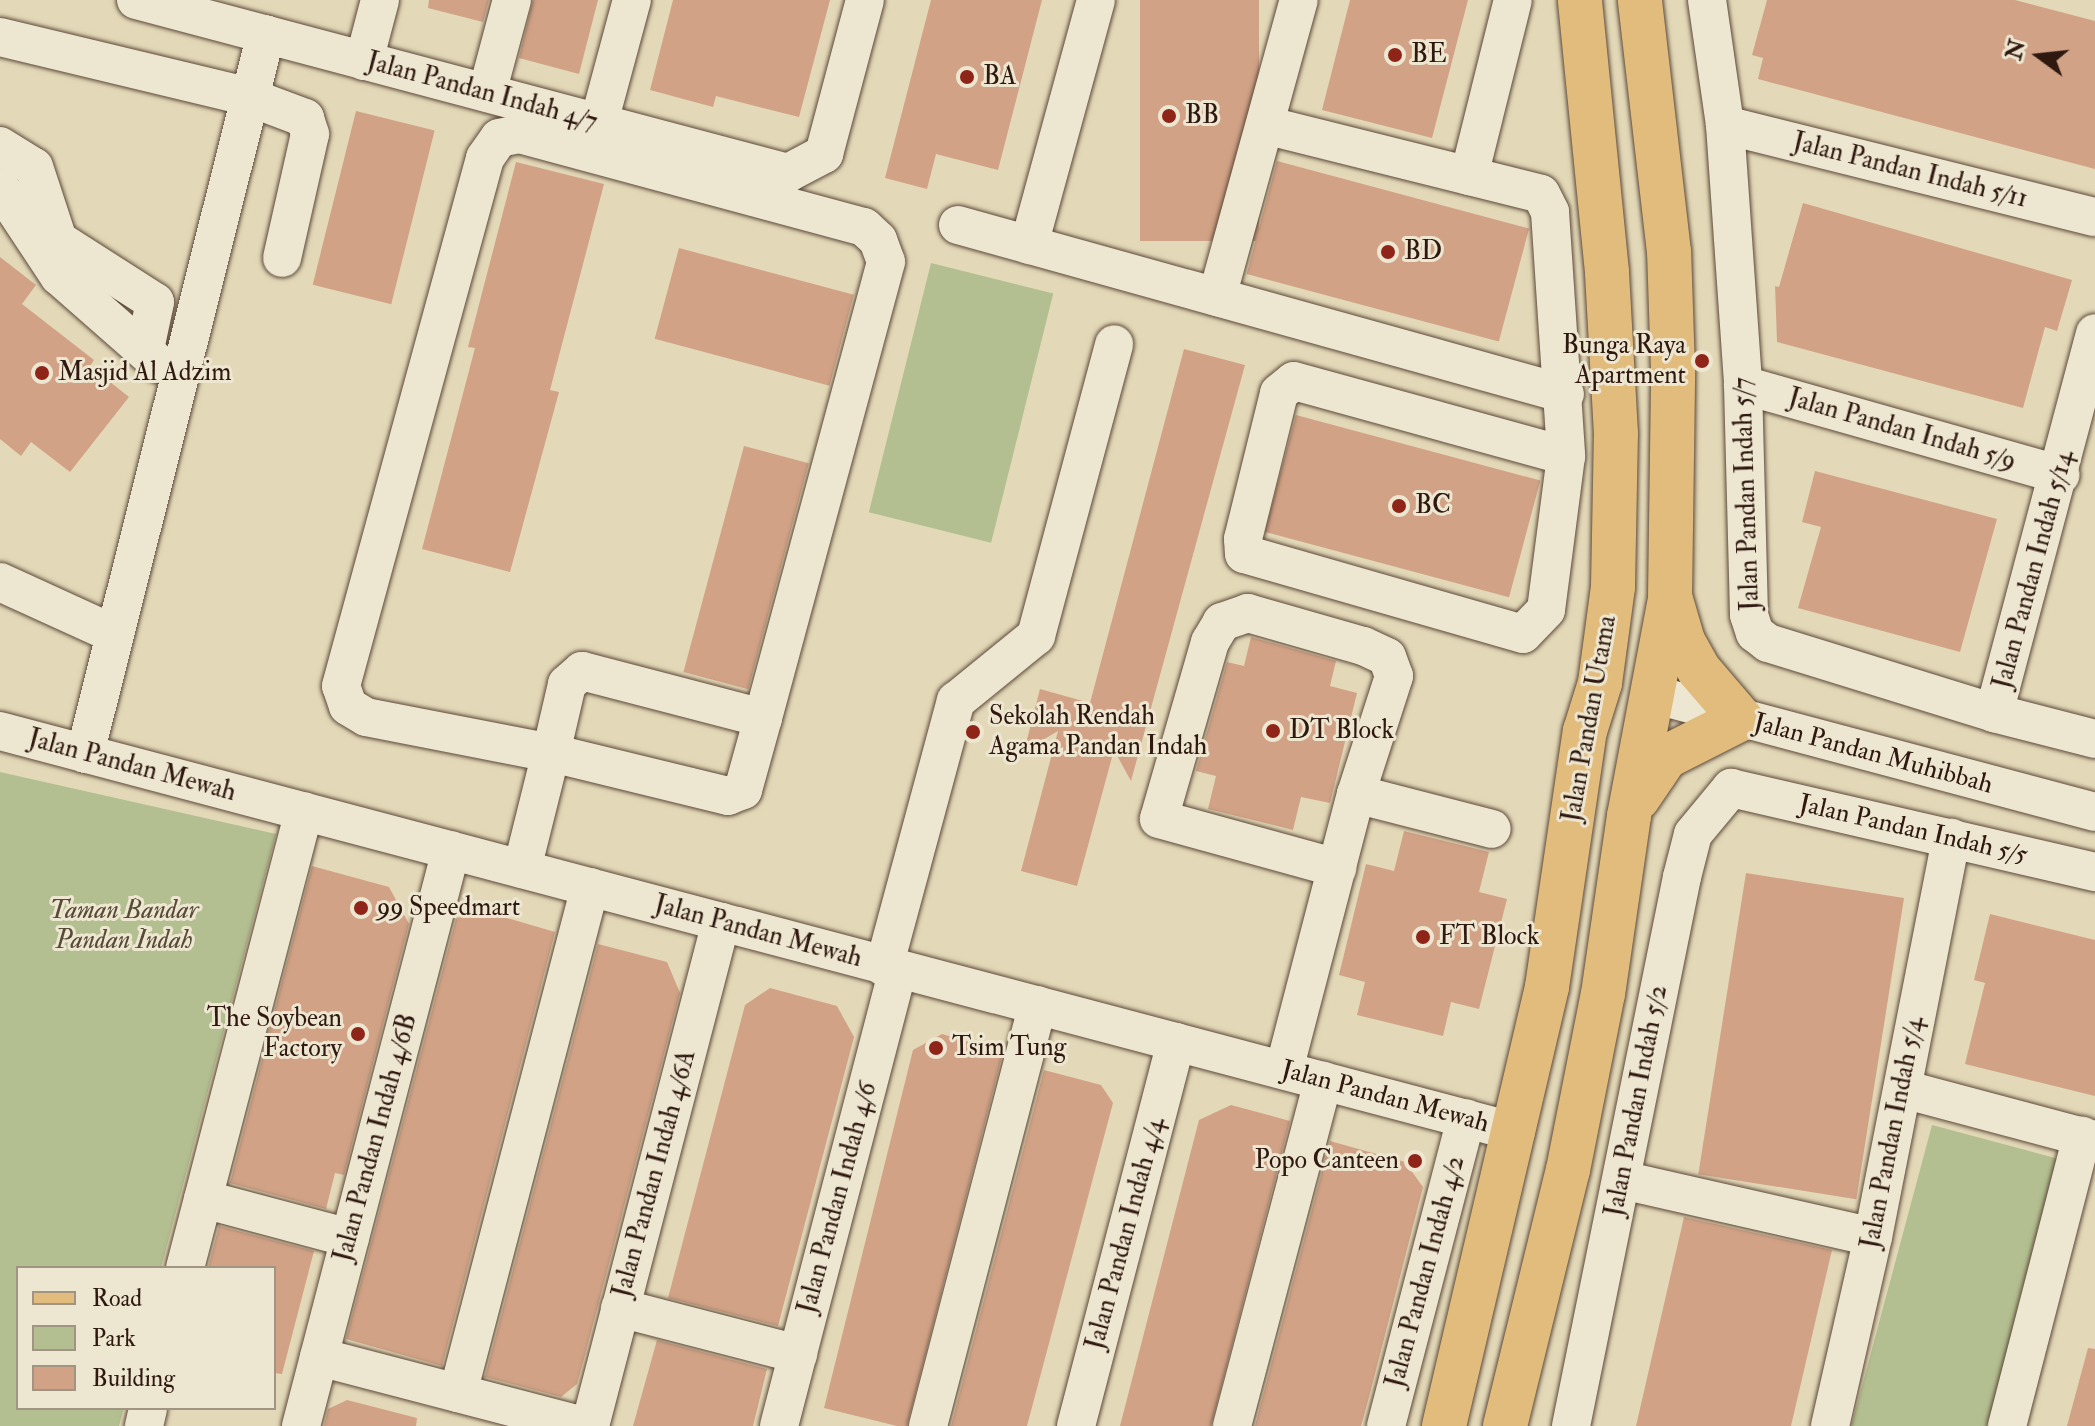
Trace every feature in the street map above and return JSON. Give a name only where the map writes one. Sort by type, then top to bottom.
[{"type":"main road","name":"Jalan Pandan Utama","points":[[1444,1426],[1516,1132],[1547,987],[1585,731],[1600,683],[1613,587],[1616,434],[1607,272],[1580,0]]},
{"type":"main road","points":[[1505,1426],[1568,1170],[1603,994],[1629,816],[1670,598],[1674,384],[1669,252],[1640,0]]},
{"type":"main road","points":[[1613,587],[1625,642],[1652,694]]},
{"type":"main road","points":[[1629,816],[1666,757],[1741,719],[1699,670],[1683,641],[1670,598]]},
{"type":"main road","points":[[1585,731],[1652,694]]},
{"type":"street","name":"Jalan Pandan Indah 4/7","points":[[136,0],[257,21],[364,61],[788,173],[824,154],[865,0]]},
{"type":"street","points":[[364,61],[380,0]]},
{"type":"street","points":[[487,93],[512,0]]},
{"type":"street","points":[[599,122],[632,0]]},
{"type":"street","points":[[1029,245],[1096,0]]},
{"type":"street","points":[[1217,297],[1299,0]]},
{"type":"street","points":[[1469,176],[1513,0]]},
{"type":"street","name":"Jalan Pandan Indah 5/7","points":[[1707,0],[1725,125],[1743,385],[1749,615],[1755,633],[1768,643],[1994,713],[2095,739]]},
{"type":"street","points":[[85,754],[175,381],[249,97],[257,21]]},
{"type":"street","points":[[0,37],[249,97],[305,118],[310,134],[282,258]]},
{"type":"street","points":[[1265,125],[1541,194],[1550,212],[1565,394],[1566,456],[1546,610],[1523,634],[1244,554],[1243,539],[1279,393],[1294,381],[1566,456]]},
{"type":"street","name":"Jalan Pandan Indah 5/11","points":[[1725,125],[2095,217]]},
{"type":"street","points":[[519,134],[864,227],[878,240],[886,262],[763,718],[743,790],[728,796],[551,753],[366,717],[348,706],[341,686],[485,158],[499,138],[519,134]]},
{"type":"street","points":[[0,146],[34,167],[58,240],[155,302],[145,349]]},
{"type":"street","points":[[0,187],[59,276],[145,349],[175,381]]},
{"type":"street","points":[[958,225],[1565,394]]},
{"type":"street","name":"Jalan Pandan Indah 5/14","points":[[1994,713],[2061,475],[2095,333]]},
{"type":"street","name":"Jalan Pandan Indah 4/6","points":[[779,1426],[956,701],[1036,636],[1114,344]]},
{"type":"street","name":"Jalan Pandan Indah 5/9","points":[[1743,385],[2061,475]]},
{"type":"street","points":[[0,582],[114,634]]},
{"type":"street","points":[[1284,1070],[1337,868],[1356,794],[1394,676],[1387,657],[1248,613],[1222,622],[1210,642],[1159,819],[1337,868]]},
{"type":"street","points":[[522,869],[567,684],[582,671],[763,718]]},
{"type":"street","name":"Jalan Pandan Muhibbah","points":[[1652,694],[2095,812]]},
{"type":"street","name":"Jalan Pandan Mewah","points":[[0,731],[1516,1132]]},
{"type":"street","name":"Jalan Pandan Indah 5/5","points":[[1731,788],[2095,872]]},
{"type":"street","name":"Jalan Pandan Indah 5/2","points":[[1571,1426],[1689,848],[1693,834],[1731,788]]},
{"type":"street","points":[[1356,794],[1492,829]]},
{"type":"street","points":[[186,1266],[304,811]]},
{"type":"street","name":"Jalan Pandan Indah 5/4","points":[[1830,1426],[1873,1237],[1951,838]]},
{"type":"street","name":"Jalan Pandan Indah 4/6B","points":[[301,1426],[451,850]]},
{"type":"street","points":[[458,1393],[590,887]]},
{"type":"street","name":"Jalan Pandan Indah 4/6A","points":[[587,1426],[721,922]]},
{"type":"street","points":[[928,1426],[1038,1005]]},
{"type":"street","name":"Jalan Pandan Indah 4/4","points":[[1076,1426],[1176,1042]]},
{"type":"street","points":[[1232,1426],[1323,1081]]},
{"type":"street","points":[[1903,1089],[2089,1138],[2007,1426]]},
{"type":"street","name":"Jalan Pandan Indah 4/2","points":[[1386,1426],[1466,1118]]},
{"type":"street","points":[[1622,1180],[1873,1237]]},
{"type":"street","points":[[203,1199],[350,1238]]},
{"type":"street","points":[[620,1308],[798,1354]]},
{"type":"street","points":[[319,1357],[587,1426]]},
{"type":"green space","points":[[931,263],[1053,293],[991,543],[869,512]]},
{"type":"green space","name":"Taman Bandar Pandan Indah","points":[[0,772],[276,834],[162,1266],[16,1266],[16,1410],[123,1410],[119,1426],[0,1426]]},
{"type":"green space","points":[[1932,1125],[2059,1159],[1987,1426],[1852,1425]]},
{"type":"building","points":[[429,0],[489,0],[483,22],[428,8]]},
{"type":"building","points":[[533,0],[598,0],[579,74],[519,58]]},
{"type":"building","points":[[673,0],[830,0],[799,117],[716,96],[713,107],[650,90]]},
{"type":"building","name":"BA","points":[[931,0],[1042,0],[998,170],[936,154],[927,189],[885,178]]},
{"type":"building","name":"BB","points":[[1140,0],[1259,0],[1259,241],[1140,241]]},
{"type":"building","name":"BE","points":[[1350,0],[1468,0],[1432,138],[1322,110]]},
{"type":"building","points":[[1767,0],[2015,0],[2095,21],[2095,169],[1758,79],[1763,58],[1752,55]]},
{"type":"building","points":[[356,111],[435,131],[391,304],[313,285]]},
{"type":"building","name":"BD","points":[[1277,161],[1529,229],[1499,342],[1247,274]]},
{"type":"building","points":[[516,162],[604,184],[550,390],[559,392],[510,572],[422,549],[475,348],[468,347]]},
{"type":"building","points":[[1803,203],[2072,280],[2057,331],[2045,327],[2023,408],[1777,342],[1775,286],[1779,287]]},
{"type":"building","points":[[679,248],[854,295],[830,386],[655,339]]},
{"type":"building","name":"Masjid Al Adzim","points":[[0,257],[36,285],[22,304],[94,360],[90,366],[129,397],[70,472],[31,442],[21,456],[0,439]]},
{"type":"building","points":[[1184,349],[1245,365],[1131,781],[1114,750],[1077,886],[1021,871],[1058,731],[1024,751],[1040,689],[1090,703]]},
{"type":"building","name":"BC","points":[[1296,415],[1540,480],[1509,597],[1265,532]]},
{"type":"building","points":[[744,446],[809,463],[748,689],[683,672]]},
{"type":"building","points":[[1815,471],[1997,519],[1960,652],[1798,608],[1821,527],[1802,522]]},
{"type":"building","name":"DT Block","points":[[1251,637],[1336,661],[1330,686],[1357,693],[1330,803],[1301,797],[1293,830],[1208,809],[1216,776],[1196,771],[1227,662],[1244,666]]},
{"type":"building","name":"FT Block","points":[[1404,831],[1489,852],[1479,892],[1507,899],[1479,1009],[1451,1002],[1443,1036],[1357,1015],[1365,982],[1339,975],[1366,864],[1394,871]]},
{"type":"building","points":[[312,866],[389,887],[409,924],[344,1175],[335,1173],[326,1209],[230,1183]]},
{"type":"building","points":[[1746,873],[1904,898],[1856,1199],[1698,1174]]},
{"type":"building","points":[[476,909],[555,932],[442,1366],[346,1339],[456,919]]},
{"type":"building","points":[[1990,914],[2095,940],[2095,1096],[1965,1064],[1985,983],[1974,980]]},
{"type":"building","points":[[598,944],[667,962],[680,993],[577,1384],[561,1397],[485,1377]]},
{"type":"building","points":[[770,988],[837,1006],[854,1037],[778,1326],[668,1298],[745,1005]]},
{"type":"building","points":[[942,1034],[1003,1052],[907,1426],[897,1426],[824,1408],[913,1050]]},
{"type":"building","points":[[1044,1070],[1101,1085],[1113,1103],[1027,1426],[951,1426]]},
{"type":"building","points":[[1231,1105],[1290,1121],[1211,1426],[1120,1426],[1199,1120]]},
{"type":"building","points":[[1330,1141],[1405,1162],[1423,1187],[1369,1397],[1361,1426],[1255,1426]]},
{"type":"building","points":[[1684,1217],[1832,1250],[1791,1426],[1636,1426]]},
{"type":"building","points":[[219,1226],[314,1251],[282,1374],[276,1373],[276,1266],[209,1266]]},
{"type":"building","points":[[657,1340],[767,1369],[753,1426],[633,1426]]},
{"type":"building","points":[[2088,1348],[2095,1349],[2095,1426],[2067,1426]]},
{"type":"building","points":[[347,1400],[417,1418],[416,1426],[324,1426],[328,1409]]},
{"type":"place","name":"BE","points":[[1395,55]]},
{"type":"place","name":"BA","points":[[967,77]]},
{"type":"place","name":"BB","points":[[1169,116]]},
{"type":"place","name":"BD","points":[[1388,252]]},
{"type":"place","name":"Bunga Raya Apartment","points":[[1702,361]]},
{"type":"place","name":"Masjid Al Adzim","points":[[42,373]]},
{"type":"place","name":"BC","points":[[1399,506]]},
{"type":"place","name":"DT Block","points":[[1273,731]]},
{"type":"place","name":"Sekolah Rendah Agama Pandan Indah","points":[[973,732]]},
{"type":"place","name":"99 Speedmart","points":[[361,908]]},
{"type":"place","name":"FT Block","points":[[1423,937]]},
{"type":"place","name":"The Soybean Factory","points":[[358,1034]]},
{"type":"place","name":"Tsim Tung","points":[[936,1048]]},
{"type":"place","name":"Popo Canteen","points":[[1415,1161]]}]
